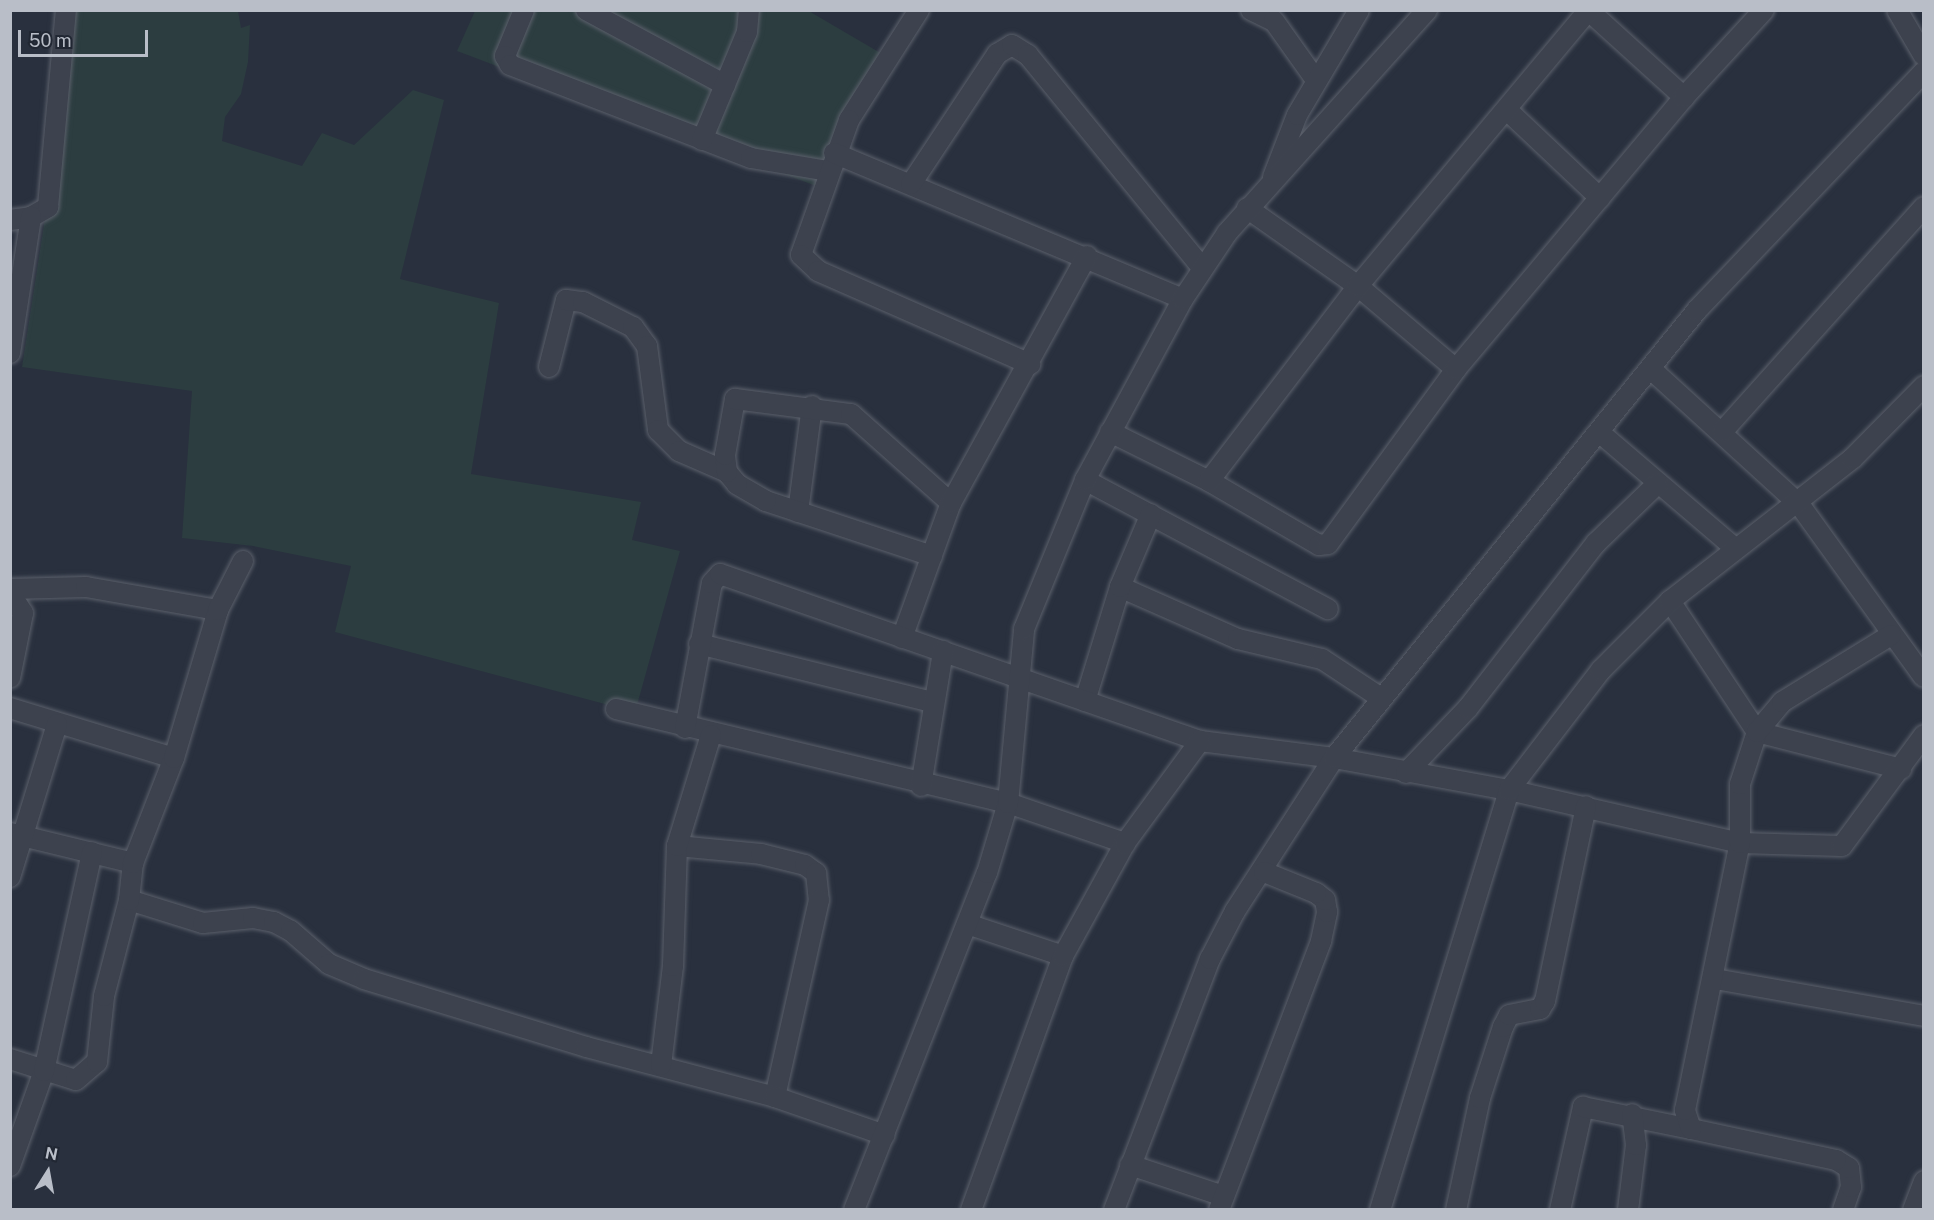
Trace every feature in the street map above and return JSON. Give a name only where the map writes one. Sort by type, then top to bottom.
[{"type":"street","points":[[10,220],[31,217],[44,212],[50,198],[59,56],[66,10]]},
{"type":"street","points":[[525,10],[505,56],[510,65],[771,165],[831,162],[911,184],[1088,256],[1183,299]]},
{"type":"street","points":[[586,10],[609,16],[724,85]]},
{"type":"street","points":[[702,140],[747,32],[749,10]]},
{"type":"street","points":[[919,10],[870,83],[831,162],[802,245],[806,263],[1030,364]]},
{"type":"street","points":[[1251,10],[1274,21],[1316,80]]},
{"type":"street","points":[[1271,183],[1286,137],[1316,80],[1359,10]]},
{"type":"street","points":[[854,1209],[970,925],[1008,803],[1018,679],[1033,598],[1085,480],[1183,299],[1246,208],[1427,10]]},
{"type":"street","points":[[1110,432],[1209,481],[1304,538],[1328,544],[1456,369],[1684,97],[1764,10]]},
{"type":"street","points":[[1897,10],[1923,56]]},
{"type":"street","points":[[1209,481],[1359,286],[1589,11],[1684,97]]},
{"type":"street","points":[[911,184],[997,54],[1012,45],[1028,55],[1203,270]]},
{"type":"street","points":[[1114,1209],[1206,969],[1235,911],[1264,872],[1334,758],[1652,370],[1697,310],[1923,72]]},
{"type":"street","points":[[1507,110],[1600,198]]},
{"type":"street","points":[[1723,431],[1923,207]]},
{"type":"street","points":[[1246,208],[1359,286],[1456,369]]},
{"type":"street","points":[[10,353],[14,306],[31,217]]},
{"type":"street","points":[[902,638],[951,503],[1088,256]]},
{"type":"street","points":[[549,367],[566,300],[583,302],[633,327],[646,346],[658,430],[679,451],[727,472],[749,494],[932,556]]},
{"type":"street","points":[[1652,370],[1723,431],[1799,504],[1923,677]]},
{"type":"street","points":[[1380,1209],[1509,790],[1601,670],[1670,601],[1735,548],[1799,504],[1896,418],[1923,386]]},
{"type":"street","points":[[727,472],[726,445],[735,399],[812,406],[851,414],[951,503]]},
{"type":"street","points":[[798,512],[812,406]]},
{"type":"street","points":[[1599,432],[1657,484],[1735,548]]},
{"type":"street","points":[[1085,480],[1328,609]]},
{"type":"street","points":[[1406,773],[1468,708],[1596,543],[1657,484]]},
{"type":"street","points":[[1085,701],[1120,587],[1151,514]]},
{"type":"street","points":[[10,1059],[76,1080],[97,1062],[104,996],[129,900],[133,863],[174,758],[218,610],[243,561]]},
{"type":"street","points":[[685,728],[712,583],[720,574],[1200,741],[1334,758],[1406,773],[1509,790],[1740,843],[1842,846],[1901,769],[1923,735]]},
{"type":"street","points":[[10,678],[23,614],[10,591],[86,587],[218,610]]},
{"type":"street","points":[[1120,587],[1238,639],[1322,659],[1381,698]]},
{"type":"street","points":[[1670,601],[1757,732],[1901,769]]},
{"type":"street","points":[[1692,1129],[1685,1110],[1715,979],[1740,843],[1740,784],[1757,732],[1782,702],[1891,635]]},
{"type":"street","points":[[699,644],[932,702]]},
{"type":"street","points":[[921,786],[932,702],[943,651]]},
{"type":"street","points":[[10,708],[174,758]]},
{"type":"street","points":[[616,709],[711,735],[921,786],[1008,803],[1125,843]]},
{"type":"street","points":[[10,877],[16,834],[57,724]]},
{"type":"street","points":[[660,1065],[673,966],[677,846],[711,735]]},
{"type":"street","points":[[971,1209],[1063,956],[1125,843],[1200,741]]},
{"type":"street","points":[[1456,1209],[1480,1098],[1503,1027],[1509,1015],[1540,1009],[1545,1001],[1586,806]]},
{"type":"street","points":[[16,834],[133,863]]},
{"type":"street","points":[[677,846],[761,854],[805,865],[816,873],[819,900],[775,1097]]},
{"type":"street","points":[[10,1166],[44,1071],[92,852]]},
{"type":"street","points":[[1130,1165],[1221,1202],[1321,941],[1327,912],[1325,900],[1316,893],[1264,872]]},
{"type":"street","points":[[129,900],[203,922],[253,918],[274,922],[343,972],[586,1047],[775,1097],[885,1135]]},
{"type":"street","points":[[970,925],[1063,956]]},
{"type":"street","points":[[1715,979],[1921,1011]]},
{"type":"street","points":[[1560,1209],[1583,1107],[1632,1114],[1836,1160],[1849,1168],[1851,1178],[1843,1209]]},
{"type":"street","points":[[1628,1209],[1636,1145],[1632,1114]]},
{"type":"street","points":[[1913,1209],[1923,1181]]},
{"type":"shaded area","points":[[807,10],[889,58],[816,186],[457,51],[475,11]]},
{"type":"shaded area","points":[[56,11],[238,11],[241,28],[250,25],[248,62],[241,94],[225,117],[222,141],[302,166],[322,133],[354,145],[413,90],[444,100],[400,279],[499,303],[471,474],[641,502],[632,540],[680,551],[632,723],[605,704],[335,632],[351,566],[253,546],[182,538],[192,391],[22,367],[55,154]]}]
